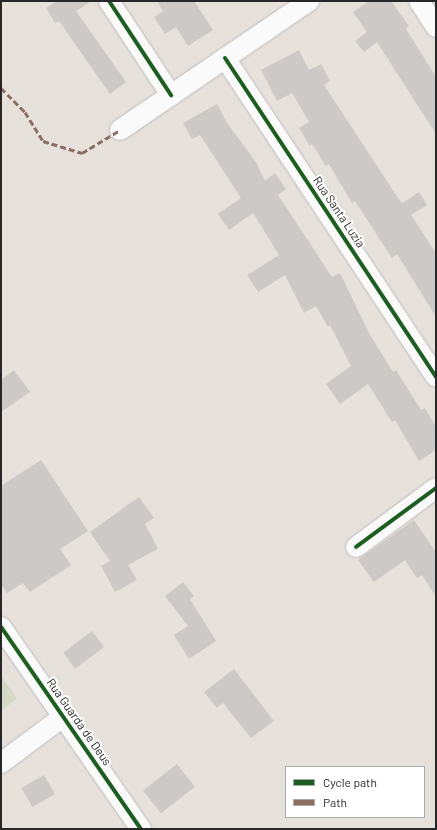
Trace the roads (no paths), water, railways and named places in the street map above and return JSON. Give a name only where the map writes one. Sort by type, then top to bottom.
[{"type":"street","points":[[109,1],[171,95]]},
{"type":"street","points":[[120,130],[309,1]]},
{"type":"street","points":[[419,1],[436,26]]},
{"type":"street","name":"Rua Santa Luzia","points":[[225,58],[436,377]]},
{"type":"street","points":[[356,547],[433,496]]},
{"type":"street","name":"Rua Guarda de Deus","points":[[1,627],[141,829]]},
{"type":"street","points":[[1,763],[63,717]]}]
